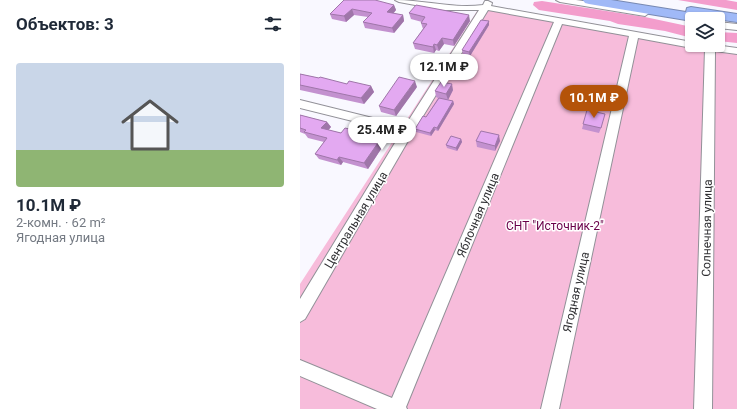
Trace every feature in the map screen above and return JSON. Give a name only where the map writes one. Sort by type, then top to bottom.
[{"type":"highway","points":[[588,0],[685,16]]},
{"type":"highway","points":[[623,0],[737,18]]},
{"type":"highway","points":[[725,23],[737,26]]},
{"type":"street","points":[[399,0],[444,8],[469,9],[489,3],[559,21],[685,44]]},
{"type":"street","points":[[560,0],[685,19]]},
{"type":"street","name":"Центральная улица","points":[[300,314],[408,131],[489,3]]},
{"type":"street","name":"Яблочная улица","points":[[397,409],[559,21]]},
{"type":"street","points":[[725,25],[737,26]]},
{"type":"street","name":"Ягодная улица","points":[[550,409],[634,35]]},
{"type":"street","points":[[725,50],[737,51]]},
{"type":"street","name":"Солнечная улица","points":[[703,409],[710,52]]},
{"type":"street","points":[[300,104],[408,131]]},
{"type":"street","points":[[300,368],[397,409]]},
{"type":"green space","name":"СНТ \"Источник-2\"","points":[[481,5],[685,44],[685,52],[725,52],[725,47],[737,48],[737,409],[300,409],[300,284]]},
{"type":"shaded area","points":[[678,0],[726,0],[737,2],[737,10]]},
{"type":"shaded area","points":[[542,1],[645,17],[685,26],[685,36],[665,31],[618,24],[610,21],[539,10],[533,5],[534,2]]},
{"type":"shaded area","points":[[725,32],[737,33],[737,43],[725,42]]},
{"type":"building","points":[[344,0],[375,0],[394,5],[387,12],[403,15],[392,28],[363,22],[372,13],[352,9],[344,16],[330,14]]},
{"type":"building","points":[[416,5],[469,15],[453,40],[442,38],[437,45],[434,44],[433,47],[413,43],[427,24],[421,23],[425,17],[409,13]]},
{"type":"building","points":[[481,20],[489,21],[469,52],[462,50]]},
{"type":"building","points":[[300,74],[320,77],[347,84],[349,81],[371,86],[361,98],[300,85]]},
{"type":"building","points":[[399,77],[415,81],[394,110],[379,106]]},
{"type":"building","points":[[441,82],[452,84],[446,94],[435,91]]},
{"type":"building","points":[[439,98],[453,101],[437,128],[434,127],[430,133],[415,129],[423,116],[426,117]]},
{"type":"building","points":[[587,110],[605,114],[601,128],[583,124]]},
{"type":"building","points":[[300,115],[327,122],[321,128],[341,133],[345,128],[382,137],[364,163],[339,157],[337,160],[315,154],[327,138],[304,132],[306,130],[300,128]]},
{"type":"building","points":[[481,131],[499,135],[495,146],[476,141]]},
{"type":"building","points":[[451,136],[461,139],[456,148],[446,145]]}]
